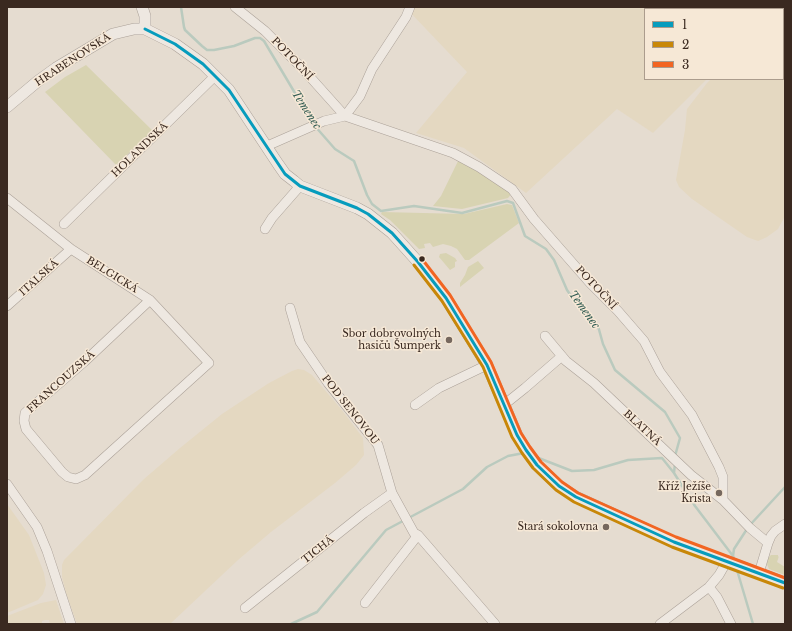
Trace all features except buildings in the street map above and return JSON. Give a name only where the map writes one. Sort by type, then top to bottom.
[{"type":"street","points":[[142,7],[145,16],[145,29],[175,44],[203,64],[229,90],[285,174],[300,186],[357,208],[368,214],[392,233],[418,262],[446,298],[487,365],[526,450],[537,465],[559,486],[576,497],[674,542],[785,583]]},
{"type":"street","name":"POTOČNÍ","points":[[235,7],[265,31],[302,68],[345,116],[453,154],[479,167],[512,189],[539,225],[644,341],[660,372],[692,415],[718,466],[723,477],[723,500]]},
{"type":"street","points":[[267,146],[314,126],[345,116],[360,96],[372,69],[406,17],[410,7]]},
{"type":"street","name":"HRABENOVSKÁ","points":[[7,107],[38,81],[102,40],[122,31],[145,29]]},
{"type":"street","name":"HOLANDSKÁ","points":[[64,224],[215,76]]},
{"type":"street","points":[[265,229],[279,209],[300,186]]},
{"type":"street","name":"BELGICKÁ","points":[[7,198],[71,249],[150,300],[209,362]]},
{"type":"street","name":"ITALSKÁ","points":[[7,306],[71,249]]},
{"type":"street","name":"FRANCOUZSKÁ","points":[[150,300],[84,362],[25,413],[24,421],[26,428],[62,472],[68,477],[76,479],[85,475],[209,362]]},
{"type":"street","name":"POD SENOVOU","points":[[290,308],[300,342],[328,383],[378,445],[392,494],[414,533],[418,535],[495,624]]},
{"type":"street","name":"BLATNÁ","points":[[545,336],[566,361],[594,383],[691,475],[723,500]]},
{"type":"street","points":[[505,404],[562,356]]},
{"type":"street","points":[[415,405],[439,388],[487,365]]},
{"type":"street","points":[[7,484],[37,527],[47,551],[72,624]]},
{"type":"street","name":"TICHÁ","points":[[245,608],[364,513],[392,494]]},
{"type":"street","points":[[723,500],[750,528],[768,543]]},
{"type":"street","points":[[755,572],[775,531],[785,524]]},
{"type":"street","points":[[365,603],[418,535]]},
{"type":"street","points":[[660,624],[709,587],[730,562]]},
{"type":"street","points":[[709,587],[717,597],[731,624]]},
{"type":"shaded area","points":[[405,7],[740,7],[644,8],[644,80],[706,80],[653,133],[617,109],[526,193],[464,148],[416,133],[467,72]]},
{"type":"shaded area","points":[[784,56],[785,58],[785,216],[778,229],[767,237],[758,241],[747,237],[692,199],[679,187],[676,180],[685,130],[687,109],[710,80],[784,80]]},
{"type":"shaded area","points":[[86,65],[153,131],[116,165],[45,92],[65,77]]},
{"type":"shaded area","points":[[459,159],[512,193],[508,198],[462,209],[433,206],[441,196]]},
{"type":"shaded area","points":[[507,204],[512,205],[519,223],[469,260],[465,260],[457,249],[443,244],[433,247],[430,243],[424,244],[425,248],[419,249],[390,220],[381,214],[382,212],[464,214]]},
{"type":"shaded area","points":[[446,253],[455,258],[457,261],[455,262],[455,267],[450,270],[439,257],[440,254]]},
{"type":"shaded area","points":[[478,261],[484,268],[460,287],[460,283],[468,267]]},
{"type":"shaded area","points":[[298,369],[304,370],[312,375],[363,438],[364,455],[356,465],[238,560],[170,624],[77,624],[62,577],[62,565],[64,560],[144,479],[180,448],[222,414],[269,383]]},
{"type":"shaded area","points":[[7,504],[29,535],[44,573],[46,585],[43,594],[38,600],[7,613]]},
{"type":"shaded area","points":[[771,555],[779,556],[777,562],[785,567],[785,575],[769,569],[767,564],[768,558]]},
{"type":"shaded area","points":[[56,600],[64,624],[50,624],[49,620],[45,620],[42,621],[42,624],[7,624],[7,616],[41,603]]},
{"type":"waterway","name":"Temenec","points":[[181,7],[185,30],[207,50],[234,46],[255,38],[260,38],[264,41],[314,125],[335,149],[354,161],[367,195],[372,204],[381,211],[414,206],[462,213],[507,201],[513,203],[525,236],[546,249],[554,260],[567,290],[574,300],[581,304],[598,326],[603,344],[615,370],[665,412],[680,438],[675,456]]},
{"type":"waterway","points":[[291,624],[317,612],[386,530],[463,489],[487,467],[508,456],[524,453]]},
{"type":"waterway","points":[[536,457],[572,471],[594,470],[628,460],[662,458],[674,473]]},
{"type":"waterway","name":"Temenec","points":[[675,463],[674,473],[695,506],[733,556],[735,561]]},
{"type":"waterway","points":[[750,525],[785,487]]},
{"type":"waterway","points":[[733,556],[734,549],[747,529]]},
{"type":"waterway","name":"Temenec","points":[[737,570],[753,624]]},
{"type":"transit line","name":"1","points":[[145,29],[175,44],[203,64],[229,90],[285,174],[300,186],[357,208],[368,214],[392,233],[418,262],[446,298],[487,365],[517,435],[526,450],[537,465],[559,486],[576,497],[674,542],[785,583]]},
{"type":"transit line","name":"3","points":[[422,259],[450,295],[491,362],[521,433],[541,462],[562,482],[578,493],[676,537],[785,578]]},
{"type":"transit line","name":"2","points":[[414,265],[442,301],[483,367],[512,437],[522,453],[533,468],[556,490],[574,502],[672,547],[783,588]]},
{"type":"place","name":"Sbor dobrovolných hasičů Šumperk","points":[[449,340]]},
{"type":"place","name":"Kříž Ježíše Krista","points":[[719,493]]},
{"type":"place","name":"Stará sokolovna","points":[[606,527]]}]
